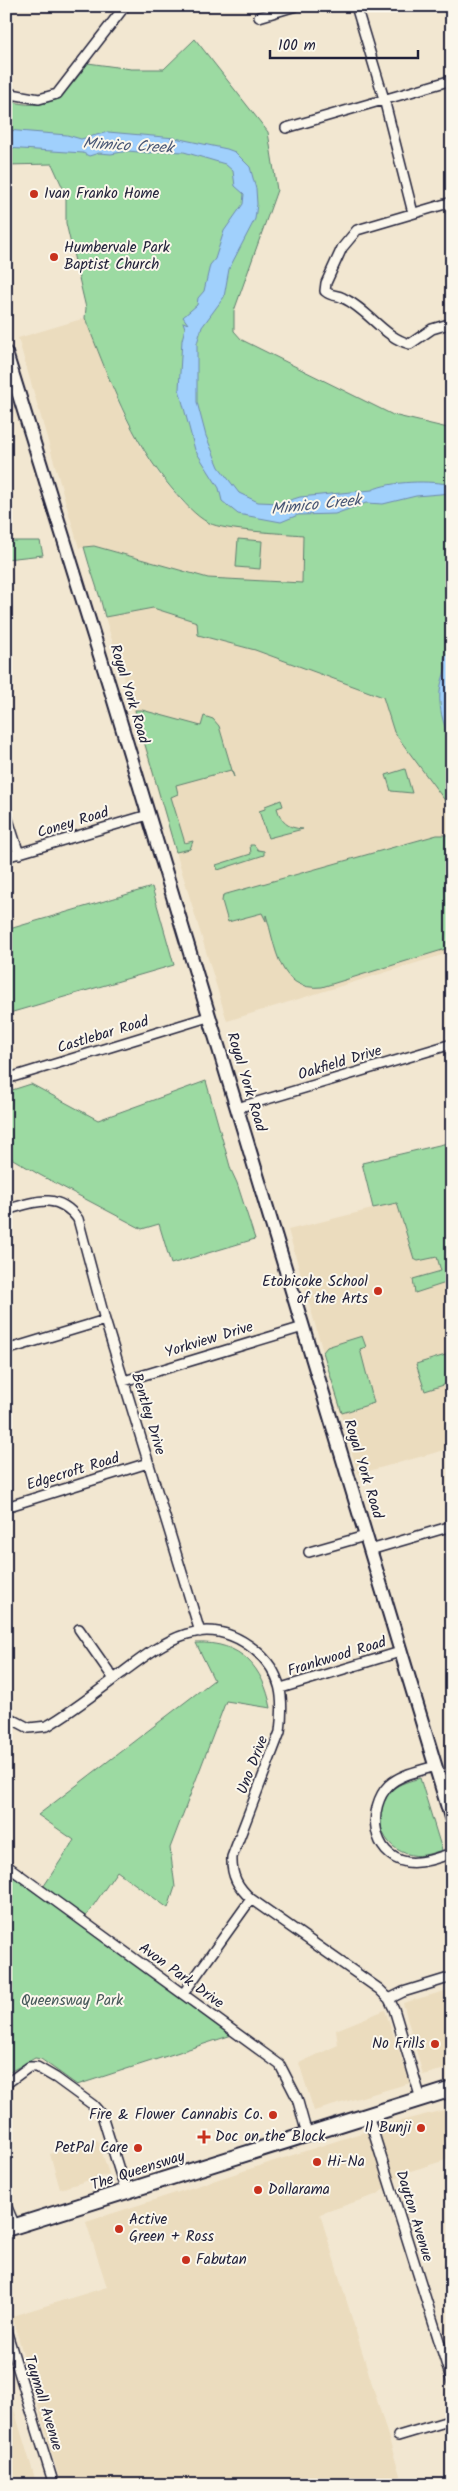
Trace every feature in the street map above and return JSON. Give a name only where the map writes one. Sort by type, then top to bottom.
[{"type":"main road","name":"Royal York Road","points":[[6,353],[237,1108],[435,1766],[446,1779],[452,1821]]},
{"type":"main road","name":"The Queensway","points":[[11,2228],[452,2089]]},
{"type":"street","points":[[6,93],[39,100],[57,94],[125,6]]},
{"type":"street","points":[[259,17],[296,6]]},
{"type":"street","points":[[356,6],[384,99],[413,213]]},
{"type":"street","points":[[286,128],[452,80]]},
{"type":"street","points":[[452,203],[357,230],[342,248],[326,283],[325,292],[331,296],[341,297],[353,304],[400,342],[410,344],[432,329],[452,324]]},
{"type":"street","points":[[6,812],[19,854]]},
{"type":"street","name":"Coney Road","points":[[6,857],[148,815]]},
{"type":"street","name":"Castlebar Road","points":[[6,1079],[208,1017]]},
{"type":"street","name":"Oakfield Drive","points":[[237,1108],[452,1044]]},
{"type":"street","name":"Bentley Drive","points":[[6,1210],[45,1201],[66,1206],[78,1219],[105,1320],[200,1632]]},
{"type":"street","points":[[6,1350],[105,1320]]},
{"type":"street","name":"Yorkview Drive","points":[[124,1381],[303,1327]]},
{"type":"street","name":"Edgecroft Road","points":[[6,1507],[148,1463]]},
{"type":"street","points":[[370,1550],[452,1526]]},
{"type":"street","points":[[309,1552],[365,1536]]},
{"type":"street","points":[[80,1629],[114,1679]]},
{"type":"street","name":"Uno Drive","points":[[6,1716],[29,1728],[47,1726],[168,1640],[200,1632],[226,1635],[252,1648],[272,1669],[281,1688],[280,1732],[232,1857],[236,1881],[239,1887],[252,1899],[379,1989],[389,1999],[394,2009],[421,2098]]},
{"type":"street","name":"Frankwood Road","points":[[281,1688],[400,1652]]},
{"type":"street","points":[[435,1766],[399,1778],[390,1784],[378,1800],[374,1826],[384,1848],[398,1859],[417,1862],[452,1853]]},
{"type":"street","name":"Avon Park Drive","points":[[6,1865],[280,2066],[297,2098],[307,2134]]},
{"type":"street","points":[[183,1994],[252,1899]]},
{"type":"street","points":[[389,1999],[403,1992],[452,1977]]},
{"type":"street","points":[[6,2084],[29,2068],[37,2067],[56,2078],[93,2105],[102,2116],[126,2192]]},
{"type":"street","name":"Dayton Avenue","points":[[368,2115],[452,2382]]},
{"type":"street","points":[[6,2205],[11,2228]]},
{"type":"street","name":"Taymall Avenue","points":[[6,2330],[54,2485]]},
{"type":"street","points":[[398,2436],[452,2420]]},
{"type":"shaded area","points":[[85,318],[121,409],[141,447],[160,476],[183,503],[209,524],[304,535],[302,584],[208,578],[94,546],[79,548],[18,338]]},
{"type":"shaded area","points":[[153,608],[197,622],[198,635],[255,650],[383,697],[394,732],[452,810],[452,952],[227,1021],[105,617]]},
{"type":"shaded area","name":"Etobicoke School of the Arts","points":[[452,1189],[452,1448],[358,1474],[288,1230]]},
{"type":"shaded area","name":"No Frills","points":[[452,1989],[452,2067],[423,2075],[403,2003]]},
{"type":"shaded area","points":[[385,2010],[410,2083],[314,2111],[299,2063],[338,2045],[336,2030]]},
{"type":"shaded area","points":[[452,2108],[452,2158],[401,2174],[378,2194],[320,2214],[403,2485],[61,2485],[12,2316],[107,2287],[86,2222],[392,2123]]},
{"type":"shaded area","points":[[98,2140],[109,2174],[60,2189],[50,2154]]},
{"type":"shaded area","points":[[6,2383],[37,2485],[6,2485]]},
{"type":"green space","points":[[195,39],[268,132],[277,190],[234,311],[234,331],[242,340],[393,415],[452,429],[452,810],[394,732],[383,697],[255,650],[198,635],[197,622],[153,608],[105,617],[84,547],[94,546],[208,578],[302,583],[303,535],[240,530],[209,523],[190,508],[158,471],[144,450],[122,408],[85,318],[86,308],[66,223],[66,195],[52,164],[6,165],[6,100],[21,104],[34,104],[45,103],[54,99],[71,85],[88,63],[131,69],[164,69]]},
{"type":"green space","points":[[238,539],[262,541],[260,569],[236,567]]},
{"type":"green space","points":[[6,541],[40,541],[43,555],[6,559]]},
{"type":"green space","points":[[135,710],[142,710],[201,726],[204,716],[213,719],[219,726],[234,777],[231,770],[176,785],[178,794],[171,797],[185,843],[193,841],[190,849],[176,852]]},
{"type":"green space","points":[[405,769],[412,793],[391,791],[386,775]]},
{"type":"green space","points":[[281,800],[283,806],[277,808],[283,821],[289,826],[303,829],[268,838],[259,811],[265,809],[265,806]]},
{"type":"green space","points":[[437,835],[452,835],[452,947],[322,987],[307,987],[296,982],[281,965],[266,915],[266,921],[262,913],[228,922],[222,901],[223,895]]},
{"type":"green space","points":[[250,845],[254,845],[258,850],[264,851],[264,855],[218,870],[216,865],[251,854]]},
{"type":"green space","points":[[152,887],[174,965],[6,1014],[6,930]]},
{"type":"green space","points":[[206,1081],[231,1170],[255,1239],[171,1264],[159,1224],[142,1229],[6,1155],[6,1092],[31,1084],[98,1120]]},
{"type":"green space","points":[[452,1142],[452,1281],[415,1293],[413,1279],[441,1271],[437,1257],[418,1261],[414,1259],[397,1203],[373,1208],[362,1163]]},
{"type":"green space","points":[[362,1336],[366,1347],[360,1349],[374,1403],[342,1413],[323,1352],[327,1347]]},
{"type":"green space","points":[[452,1353],[452,1389],[450,1383],[425,1391],[416,1364]]},
{"type":"green space","name":"Queensway Park","points":[[196,1643],[226,1647],[247,1659],[256,1669],[262,1680],[271,1708],[226,1701],[170,1848],[175,1887],[168,1908],[117,1871],[80,1925],[232,2035],[77,2085],[41,2059],[35,2058],[6,2074],[6,1872],[38,1895],[74,1840],[38,1815],[214,1680]]},
{"type":"green space","points":[[420,1778],[442,1850],[412,1855],[401,1852],[392,1846],[386,1838],[381,1828],[381,1808],[392,1790],[402,1784]]},
{"type":"water","name":"Mimico Creek","points":[[6,130],[67,135],[81,139],[108,132],[175,138],[235,152],[250,167],[256,189],[255,219],[229,269],[224,297],[202,327],[197,343],[197,402],[206,436],[219,467],[239,493],[258,502],[281,503],[300,497],[372,490],[400,483],[422,482],[452,485],[452,493],[416,496],[383,504],[366,503],[335,514],[298,515],[281,522],[238,514],[222,501],[219,488],[195,450],[179,389],[182,340],[185,328],[183,322],[188,324],[183,317],[197,305],[198,298],[204,291],[210,265],[215,259],[224,231],[243,204],[244,194],[235,186],[233,171],[225,164],[184,152],[164,151],[149,153],[128,151],[111,154],[99,153],[89,156],[83,153],[6,148]]},
{"type":"water","points":[[452,648],[452,742],[440,707],[440,692],[445,668],[444,658]]},
{"type":"place","name":"Ivan Franko Home","points":[[34,194]]},
{"type":"place","name":"Humbervale Park Baptist Church","points":[[54,257]]},
{"type":"place","name":"Etobicoke School of the Arts","points":[[378,1291]]},
{"type":"place","name":"No Frills","points":[[435,2044]]},
{"type":"place","name":"Fire & Flower Cannabis Co.","points":[[273,2115]]},
{"type":"place","name":"Il Bunji","points":[[421,2128]]},
{"type":"place","name":"Doc on the Block","points":[[204,2137]]},
{"type":"place","name":"PetPal Care","points":[[138,2148]]},
{"type":"place","name":"Hi-Na","points":[[317,2162]]},
{"type":"place","name":"Dollarama","points":[[258,2190]]},
{"type":"place","name":"Active Green + Ross","points":[[119,2229]]},
{"type":"place","name":"Fabutan","points":[[186,2260]]}]
